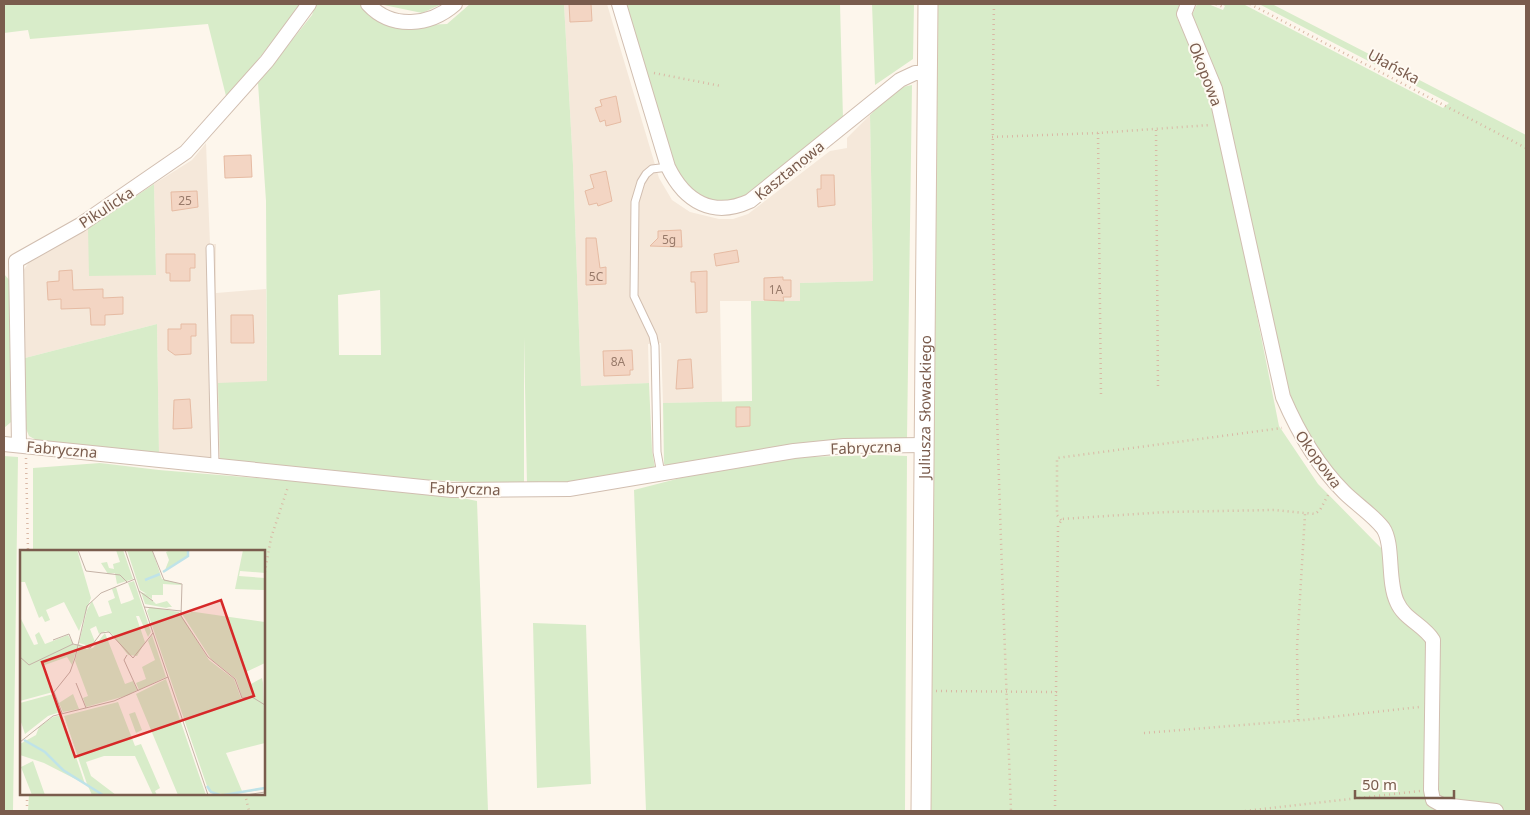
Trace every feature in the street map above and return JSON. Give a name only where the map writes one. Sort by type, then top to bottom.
[{"type":"street","name":"Pikulicka","points":[[19,445],[16,261],[80,225],[186,152],[267,61],[309,4]]},
{"type":"street","points":[[368,4],[390,18],[414,23],[438,16],[455,4]]},
{"type":"street","name":"Kasztanowa","points":[[619,4],[668,167],[680,188],[698,202],[715,208],[741,205],[765,190],[900,80],[915,73],[928,73]]},
{"type":"street","name":"Juliusza Słowackiego","points":[[921,811],[928,4]]},
{"type":"street","name":"Okopowa","points":[[1188,4],[1184,14],[1215,89],[1283,396],[1300,436],[1335,483],[1384,528],[1388,541],[1390,581],[1397,603],[1405,614],[1429,634],[1433,640],[1431,790]]},
{"type":"street","name":"Fabryczna","points":[[4,444],[452,490],[569,489],[662,475],[723,462],[794,451],[844,446],[924,445]]},
{"type":"street","points":[[1431,790],[1433,800],[1442,805],[1496,811]]},
{"type":"lane","points":[[662,475],[656,452],[655,346],[653,336],[634,296],[635,202],[641,182],[646,174],[652,169],[668,167]]},
{"type":"lane","points":[[210,248],[215,465]]},
{"type":"path","points":[[994,4],[992,137],[1005,692],[1011,811]]},
{"type":"path","points":[[1216,4],[1223,7]]},
{"type":"path","name":"Ułańska","points":[[1250,4],[1526,148]]},
{"type":"path","points":[[640,71],[721,86]]},
{"type":"path","points":[[992,137],[1156,130],[1209,126],[1222,121]]},
{"type":"path","points":[[1156,130],[1158,390]]},
{"type":"path","points":[[1098,133],[1101,396]]},
{"type":"path","points":[[1061,520],[1057,515],[1057,458],[1282,428],[1294,423]]},
{"type":"path","points":[[19,445],[27,461],[28,550]]},
{"type":"path","points":[[265,571],[271,538],[292,473]]},
{"type":"path","points":[[1055,811],[1058,526],[1061,520],[1069,517],[1176,512],[1274,510],[1315,514],[1320,510],[1335,483]]},
{"type":"path","points":[[1298,720],[1297,647],[1305,514]]},
{"type":"path","points":[[922,691],[1056,692]]},
{"type":"path","points":[[1144,733],[1298,720],[1433,705]]},
{"type":"path","points":[[1245,811],[1431,790]]},
{"type":"path","points":[[27,795],[27,811]]},
{"type":"path","points":[[245,795],[248,811]]},
{"type":"shaded area","points":[[564,4],[607,4],[659,178],[672,200],[690,212],[719,219],[733,219],[748,214],[830,151],[847,148],[847,138],[870,115],[873,281],[800,283],[800,301],[720,301],[722,402],[663,403],[661,343],[648,344],[649,383],[581,387],[573,165]]},
{"type":"shaded area","points":[[206,143],[210,244],[216,244],[216,293],[266,289],[267,382],[220,460],[159,454],[157,324],[25,358],[20,291],[23,271],[29,262],[88,228],[156,275],[154,184],[192,160]]},
{"type":"green space","points":[[4,4],[301,4],[227,100],[208,24],[30,39],[28,30],[4,33]]},
{"type":"green space","points":[[316,4],[363,4],[403,26],[447,24],[470,4],[564,4],[573,165],[581,386],[649,383],[652,450],[655,468],[580,484],[527,485],[524,337],[524,485],[411,479],[220,460],[218,383],[267,381],[266,201],[258,83],[312,15]],"holes":[[[380,290],[381,355],[339,355],[338,295]]]},
{"type":"green space","points":[[379,4],[442,4],[422,13]]},
{"type":"green space","points":[[626,4],[840,4],[843,119],[742,200],[715,203],[692,193],[674,172]]},
{"type":"green space","points":[[872,4],[914,4],[913,59],[875,85]]},
{"type":"green space","points":[[937,4],[1180,4],[1177,18],[1196,55],[1216,112],[1279,426],[1318,484],[1383,550],[1389,602],[1401,619],[1425,638],[1426,796],[1468,811],[929,811]]},
{"type":"green space","points":[[1197,4],[1208,4],[1223,10],[1225,6],[1221,4],[1245,5],[1443,108],[1449,103],[1259,4],[1272,4],[1526,135],[1526,811],[1474,811],[1460,803],[1437,796],[1438,641],[1401,601],[1393,548],[1342,485],[1298,419],[1272,327],[1229,118],[1216,80],[1193,25],[1193,13]]},
{"type":"green space","points":[[912,85],[907,438],[670,468],[664,464],[663,403],[752,401],[751,301],[800,301],[800,283],[873,281],[870,115],[898,88]]},
{"type":"green space","points":[[154,184],[156,275],[89,276],[88,228]]},
{"type":"green space","points":[[4,274],[11,282],[17,417],[4,428]]},
{"type":"green space","points":[[157,324],[159,454],[38,441],[29,436],[25,426],[25,358]]},
{"type":"green space","points":[[4,456],[18,457],[13,811],[4,811]]},
{"type":"green space","points":[[907,456],[905,811],[646,811],[634,490],[692,475],[802,457]]},
{"type":"green space","points":[[100,463],[159,470],[438,493],[477,501],[488,811],[28,811],[29,795],[265,795],[265,550],[33,550],[33,468]]},
{"type":"green space","points":[[533,623],[586,625],[591,784],[537,788]]},
{"type":"building","points":[[569,4],[591,4],[592,21],[570,22]]},
{"type":"building","points":[[616,96],[621,122],[606,126],[605,120],[600,122],[595,108],[602,106],[600,100]]},
{"type":"building","points":[[251,155],[252,177],[225,178],[224,156]]},
{"type":"building","points":[[606,171],[612,201],[598,206],[597,203],[589,205],[585,191],[594,188],[590,175]]},
{"type":"building","points":[[821,175],[834,175],[835,205],[818,207],[817,189],[821,189]]},
{"type":"building","points":[[197,191],[198,207],[172,211],[171,192]]},
{"type":"building","points":[[681,230],[682,247],[650,246],[658,238],[658,231]]},
{"type":"building","points":[[586,238],[596,238],[600,268],[606,267],[606,284],[586,285]]},
{"type":"building","points":[[737,250],[739,262],[716,266],[714,254]]},
{"type":"building","points":[[166,254],[195,254],[195,268],[190,268],[190,281],[170,281],[170,273],[166,273]]},
{"type":"building","points":[[72,270],[73,290],[103,289],[103,298],[123,297],[123,314],[105,315],[105,325],[91,325],[90,308],[61,309],[61,299],[48,300],[47,282],[59,281],[59,271]]},
{"type":"building","points":[[707,271],[707,312],[696,313],[695,282],[691,282],[691,272]]},
{"type":"building","points":[[783,277],[783,280],[791,280],[791,297],[783,297],[784,301],[764,300],[764,278]]},
{"type":"building","points":[[231,315],[253,315],[254,343],[231,343]]},
{"type":"building","points":[[181,324],[196,324],[196,336],[191,336],[191,354],[175,355],[168,350],[168,329],[181,329]]},
{"type":"building","points":[[632,350],[633,370],[630,370],[630,375],[604,376],[603,351]]},
{"type":"building","points":[[691,359],[693,388],[676,389],[678,360]]},
{"type":"building","points":[[190,399],[192,428],[173,429],[174,400]]},
{"type":"building","points":[[736,407],[750,407],[750,426],[736,427]]}]
